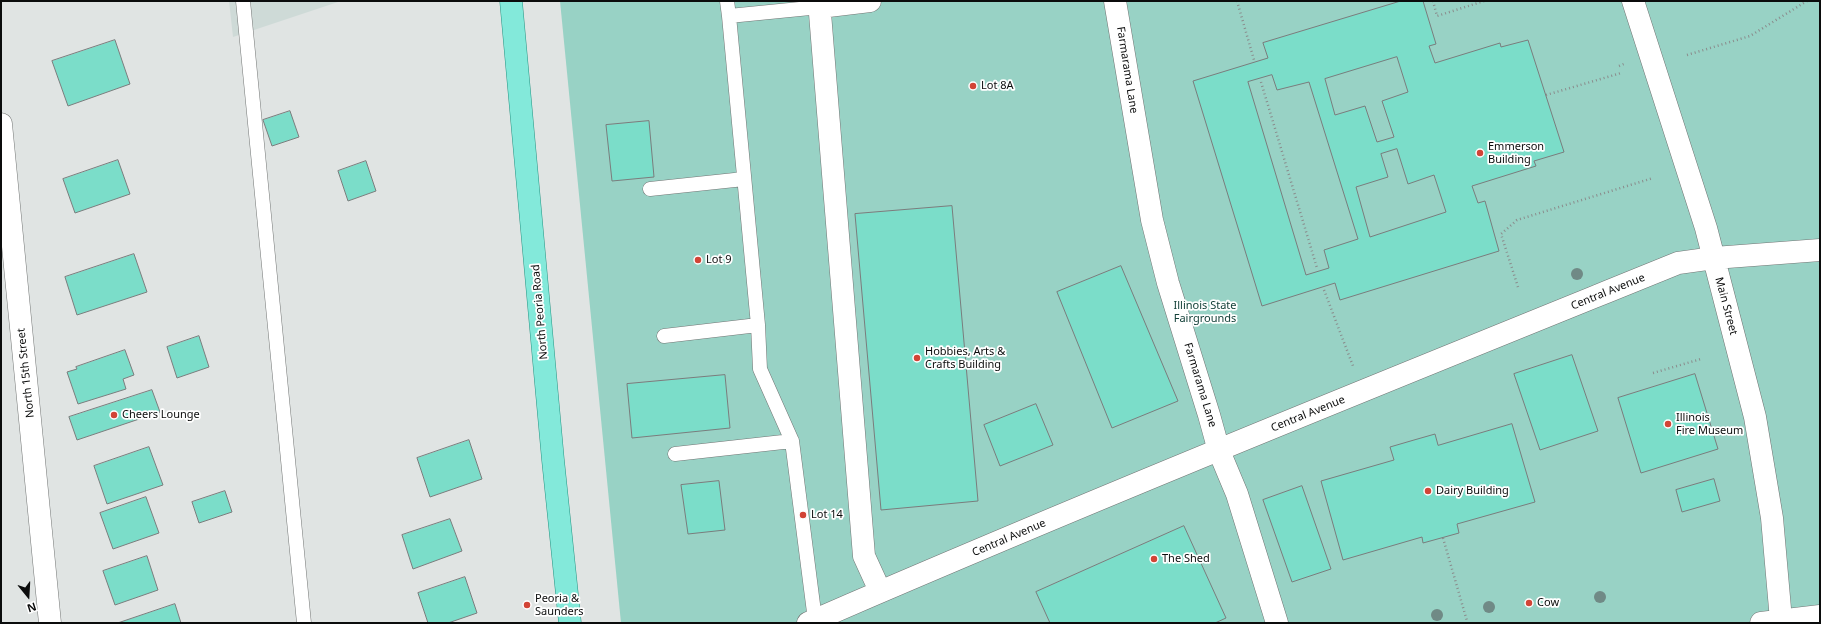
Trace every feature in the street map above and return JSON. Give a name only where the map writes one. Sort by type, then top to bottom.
[{"type":"main road","name":"North Peoria Road","points":[[511,1],[553,460],[570,623]]},
{"type":"street","points":[[870,1],[820,4],[864,556],[880,591]]},
{"type":"street","name":"Farmarama Lane","points":[[1116,1],[1152,220],[1168,283],[1219,451],[1237,494],[1277,623]]},
{"type":"street","name":"Main Street","points":[[1633,1],[1706,228],[1755,417],[1772,518],[1771,621]]},
{"type":"street","name":"North 15th Street","points":[[1,124],[50,623]]},
{"type":"street","name":"Central Avenue","points":[[811,621],[1219,451],[1678,263],[1714,258],[1820,250]]},
{"type":"street","points":[[1771,621],[1820,616]]},
{"type":"lane","points":[[243,1],[304,623]]},
{"type":"lane","points":[[727,1],[758,325],[760,369],[792,441],[811,621]]},
{"type":"lane","points":[[729,16],[820,4]]},
{"type":"lane","points":[[650,190],[744,179]]},
{"type":"lane","points":[[664,336],[758,325]]},
{"type":"lane","points":[[674,454],[792,441]]},
{"type":"path","points":[[1237,1],[1254,60]]},
{"type":"path","points":[[1433,1],[1437,16],[1484,1]]},
{"type":"path","points":[[1687,55],[1750,36],[1807,1]]},
{"type":"path","points":[[1619,66],[1628,63]]},
{"type":"path","points":[[1546,95],[1621,73]]},
{"type":"path","points":[[1261,82],[1317,268]]},
{"type":"path","points":[[1518,287],[1501,234],[1517,220],[1653,178]]},
{"type":"path","points":[[1324,290],[1355,370]]},
{"type":"path","points":[[1653,373],[1701,359]]},
{"type":"path","points":[[1443,538],[1467,622]]},
{"type":"shaded area","points":[[229,1],[341,1],[233,37]]},
{"type":"green space","name":"Illinois State Fairgrounds","points":[[560,1],[1820,1],[1820,623],[621,623]]},
{"type":"building","name":"Emmerson Building","points":[[1401,1],[1423,1],[1436,44],[1429,46],[1435,63],[1500,43],[1501,47],[1528,40],[1564,152],[1534,161],[1536,166],[1472,186],[1478,203],[1485,201],[1499,251],[1340,300],[1335,283],[1262,306],[1193,81],[1268,58],[1263,43]],"holes":[[[1397,57],[1408,92],[1382,101],[1394,137],[1377,142],[1365,106],[1335,115],[1325,79]],[[1272,75],[1277,90],[1309,82],[1358,239],[1324,250],[1329,268],[1306,275],[1248,82]],[[1397,149],[1408,184],[1434,175],[1446,212],[1370,237],[1356,187],[1388,177],[1381,154]]]},
{"type":"building","points":[[115,40],[130,84],[68,106],[52,61]]},
{"type":"building","points":[[290,111],[299,137],[272,146],[263,120]]},
{"type":"building","points":[[649,121],[654,177],[612,181],[606,125]]},
{"type":"building","points":[[118,160],[130,194],[75,213],[63,179]]},
{"type":"building","points":[[366,161],[376,191],[348,201],[338,171]]},
{"type":"building","name":"Hobbies, Arts & Crafts Building","points":[[952,206],[978,501],[881,510],[855,214]]},
{"type":"building","points":[[134,254],[147,292],[77,315],[65,277]]},
{"type":"building","points":[[1121,266],[1178,401],[1112,428],[1057,292]]},
{"type":"building","points":[[199,336],[209,367],[177,378],[167,347]]},
{"type":"building","points":[[125,350],[134,375],[123,379],[126,389],[78,404],[67,372],[77,369],[76,367]]},
{"type":"building","points":[[1572,355],[1598,431],[1540,450],[1514,374]]},
{"type":"building","name":"Illinois Fire Museum","points":[[1695,374],[1718,449],[1641,473],[1618,398]]},
{"type":"building","points":[[725,375],[730,428],[632,438],[627,384]]},
{"type":"building","points":[[152,390],[160,412],[77,440],[69,417]]},
{"type":"building","points":[[1036,404],[1053,445],[1000,466],[984,425]]},
{"type":"building","name":"Dairy Building","points":[[1512,424],[1535,502],[1457,524],[1459,533],[1423,543],[1422,537],[1343,560],[1321,481],[1394,460],[1390,447],[1435,434],[1438,445]]},
{"type":"building","points":[[469,440],[482,479],[430,497],[417,458]]},
{"type":"building","points":[[149,447],[163,485],[107,504],[94,466]]},
{"type":"building","points":[[1714,479],[1720,501],[1682,512],[1676,490]]},
{"type":"building","points":[[719,481],[725,530],[688,534],[681,485]]},
{"type":"building","points":[[1302,486],[1331,569],[1292,582],[1263,500]]},
{"type":"building","points":[[225,491],[232,512],[199,523],[192,502]]},
{"type":"building","points":[[146,497],[159,533],[113,549],[100,513]]},
{"type":"building","points":[[450,519],[462,551],[413,569],[402,535]]},
{"type":"building","name":"The Shed","points":[[1184,526],[1226,618],[1215,623],[1050,623],[1036,592]]},
{"type":"building","points":[[147,556],[158,590],[115,605],[103,571]]},
{"type":"building","points":[[465,577],[477,613],[448,623],[428,623],[418,593]]},
{"type":"building","points":[[175,604],[181,623],[118,623]]},
{"type":"place","name":"Lot 8A","points":[[973,86]]},
{"type":"place","name":"Emmerson Building","points":[[1480,153]]},
{"type":"place","name":"Lot 9","points":[[698,260]]},
{"type":"place","name":"Hobbies, Arts & Crafts Building","points":[[917,358]]},
{"type":"place","name":"Cheers Lounge","points":[[114,415]]},
{"type":"place","name":"Illinois Fire Museum","points":[[1668,424]]},
{"type":"place","name":"Dairy Building","points":[[1428,491]]},
{"type":"place","name":"Lot 14","points":[[803,515]]},
{"type":"place","name":"The Shed","points":[[1154,559]]},
{"type":"place","name":"Cow","points":[[1529,603]]},
{"type":"place","name":"Peoria & Saunders","points":[[527,605]]}]
